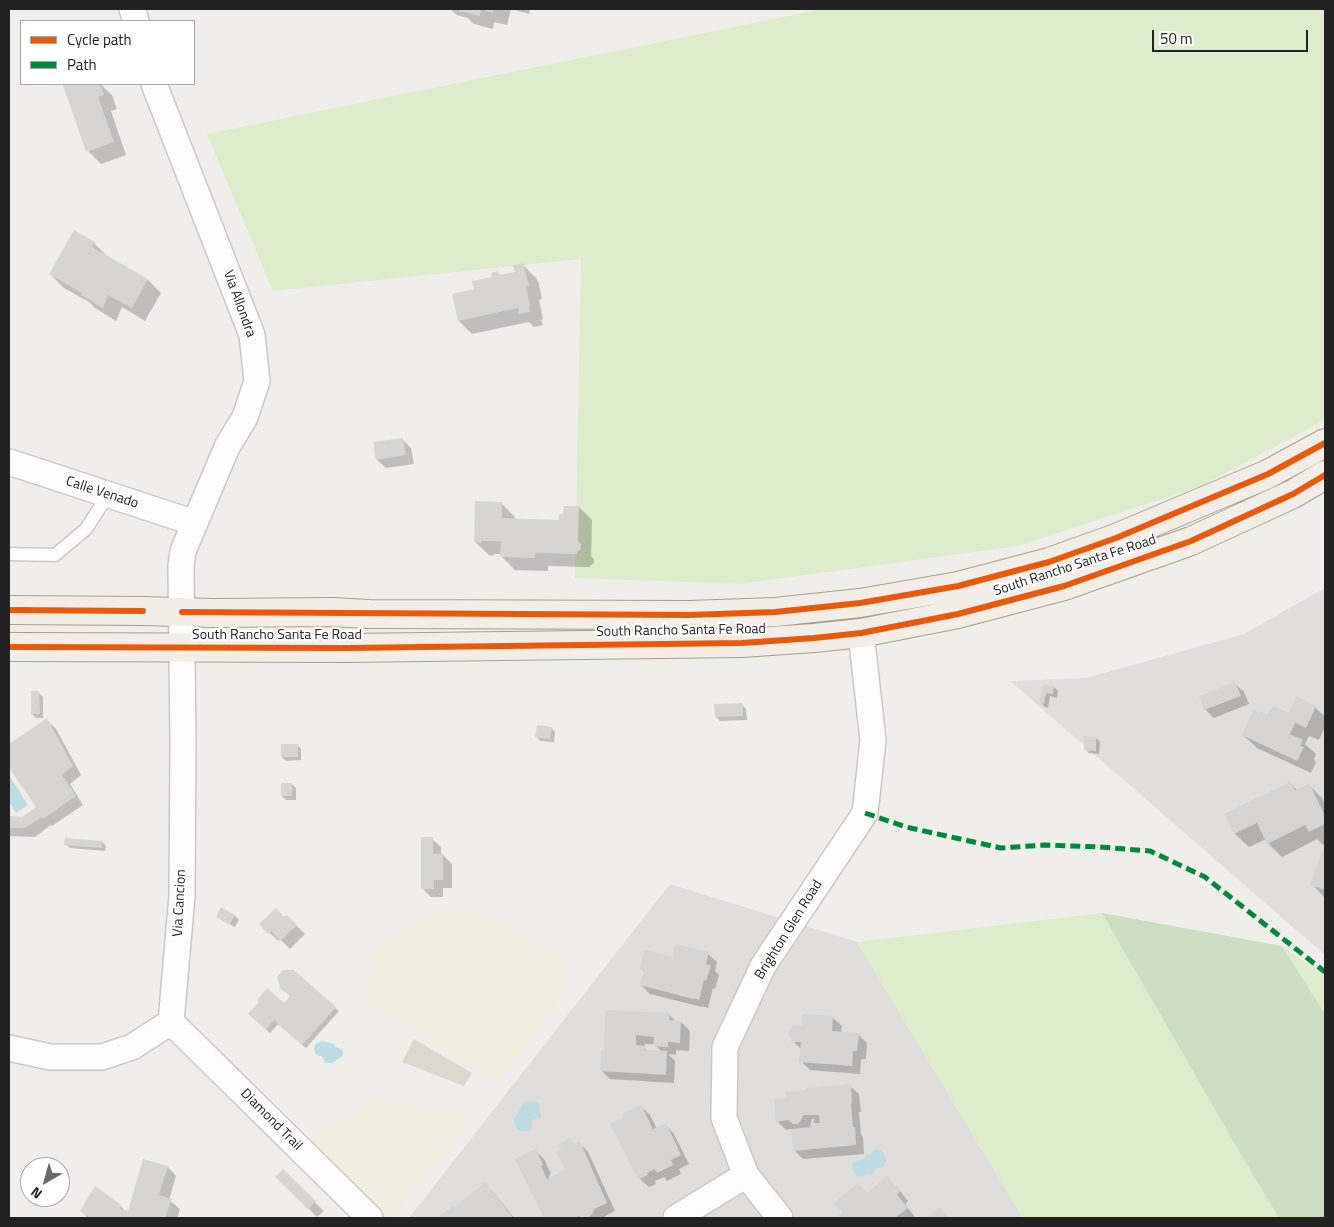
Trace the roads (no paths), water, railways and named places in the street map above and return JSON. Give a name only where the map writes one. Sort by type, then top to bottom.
[{"type":"main road","name":"South Rancho Santa Fe Road","points":[[9,610],[689,615],[775,612],[860,603],[958,586],[1057,559],[1125,534],[1268,474],[1325,443]]},
{"type":"main road","name":"South Rancho Santa Fe Road","points":[[9,647],[346,648],[742,643],[861,633],[958,614],[1064,586],[1191,541],[1293,494],[1325,475]]},
{"type":"street","name":"Via Allondra","points":[[154,85],[252,335],[257,381],[245,417],[227,447],[183,551],[181,566],[182,612]]},
{"type":"street","name":"Calle Venado","points":[[9,462],[194,523]]},
{"type":"street","name":"Via Cancion","points":[[171,1022],[182,896],[182,612]]},
{"type":"street","name":"Brighton Glen Road","points":[[780,1218],[746,1175],[724,1118],[725,1047],[763,966],[865,813],[873,740],[861,633]]},
{"type":"street","points":[[9,1048],[50,1057],[102,1057],[132,1047],[171,1022]]},
{"type":"street","name":"Diamond Trail","points":[[171,1022],[370,1218]]},
{"type":"street","points":[[676,1218],[746,1175]]},
{"type":"lane","points":[[9,554],[55,555],[86,529],[108,495]]},
{"type":"water","points":[[9,775],[28,805],[16,813],[9,801]]},
{"type":"water","points":[[322,1041],[334,1044],[343,1051],[343,1055],[332,1063],[326,1063],[321,1056],[315,1053],[314,1047]]},
{"type":"water","points":[[533,1101],[539,1104],[541,1118],[532,1120],[532,1126],[529,1131],[521,1131],[515,1127],[514,1120],[524,1102]]},
{"type":"water","points":[[878,1149],[884,1153],[886,1161],[883,1167],[877,1168],[872,1175],[866,1174],[862,1177],[855,1175],[852,1167],[854,1161],[861,1160],[866,1155],[871,1154],[873,1150]]}]
